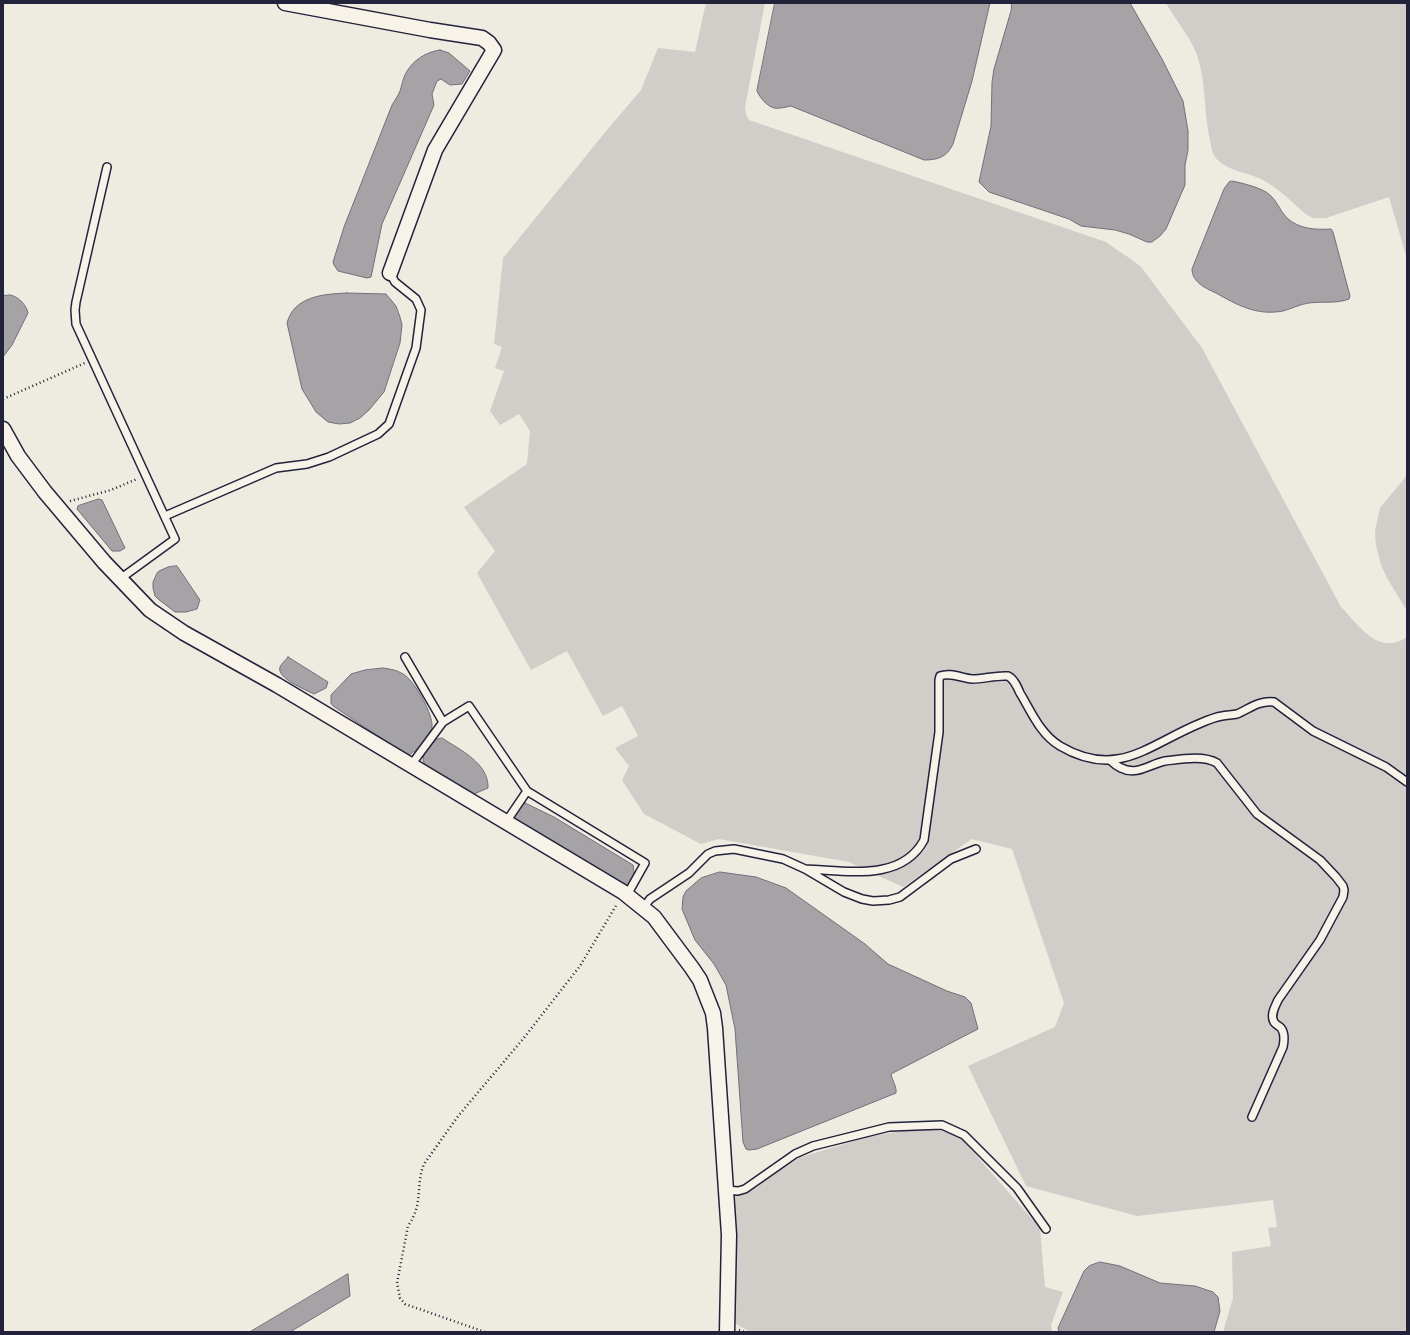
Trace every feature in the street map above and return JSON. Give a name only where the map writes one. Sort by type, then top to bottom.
[{"type":"street","points":[[285,3],[430,30],[482,38],[489,43],[494,50],[435,150],[390,273]]},
{"type":"street","points":[[3,429],[18,456],[56,505],[120,579],[150,610],[179,629],[277,685],[625,894],[644,907],[654,917],[700,980],[713,1013],[729,1235],[727,1332]]},
{"type":"lane","points":[[107,167],[75,310],[75,318],[78,329],[92,360],[176,539],[120,579]]},
{"type":"lane","points":[[165,516],[276,468],[307,464],[328,457],[378,434],[389,424],[416,348],[421,310],[416,299],[395,282],[390,273]]},
{"type":"lane","points":[[405,657],[443,722]]},
{"type":"lane","points":[[805,869],[874,871],[892,867],[903,862],[910,858],[920,847],[924,840],[939,732],[939,680],[940,676],[951,674],[974,679],[1008,676],[1016,684],[1038,724],[1050,739],[1074,753],[1092,759],[1111,761],[1131,757],[1201,723],[1220,716],[1235,714],[1255,705],[1274,702],[1313,732],[1386,767],[1407,782]]},
{"type":"lane","points":[[411,765],[443,722],[469,706],[527,791],[645,863],[625,894]]},
{"type":"lane","points":[[1111,761],[1113,764],[1123,769],[1135,771],[1164,761],[1203,758],[1214,761],[1257,814],[1320,860],[1336,877],[1344,890],[1343,897],[1320,940],[1278,1000],[1273,1011],[1272,1019],[1283,1032],[1283,1048],[1252,1117]]},
{"type":"lane","points":[[506,822],[527,791]]},
{"type":"lane","points":[[644,907],[650,899],[689,873],[708,854],[715,851],[734,849],[783,859],[805,869],[844,892],[862,899],[873,901],[888,900],[900,897],[951,859],[976,849]]},
{"type":"lane","points":[[726,1190],[738,1191],[745,1189],[795,1154],[812,1146],[889,1127],[942,1125],[964,1135],[1017,1188],[1046,1229]]},
{"type":"path","points":[[3,399],[92,360]]},
{"type":"path","points":[[56,505],[111,490],[146,476]]},
{"type":"path","points":[[484,1332],[405,1304],[400,1298],[397,1283],[408,1226],[413,1220],[418,1206],[421,1171],[424,1164],[459,1115],[523,1039],[580,966],[625,894]]},
{"type":"shaded area","points":[[706,3],[765,3],[745,107],[749,120],[1106,242],[1141,267],[1202,348],[1341,607],[1362,629],[1378,641],[1387,643],[1397,642],[1407,637],[1407,1332],[1223,1332],[1233,1298],[1232,1252],[1271,1246],[1268,1228],[1277,1227],[1273,1200],[1137,1216],[1026,1186],[968,1066],[1055,1027],[1064,1003],[1012,849],[972,839],[903,887],[849,862],[719,839],[701,844],[644,814],[622,780],[629,766],[615,748],[638,736],[622,706],[603,716],[567,651],[531,670],[477,573],[495,551],[464,507],[527,464],[530,431],[519,414],[500,425],[490,411],[504,371],[495,368],[502,347],[494,344],[503,258],[641,90],[658,48],[695,52]]},
{"type":"shaded area","points":[[775,3],[990,3],[972,81],[953,144],[948,152],[942,157],[924,160],[791,106],[776,108],[766,104],[757,91]]},
{"type":"shaded area","points":[[1012,3],[1130,3],[1162,59],[1183,101],[1188,131],[1185,185],[1166,229],[1152,242],[1147,242],[1115,230],[1081,226],[1069,219],[989,192],[979,182],[991,126],[992,82],[994,69]]},
{"type":"shaded area","points":[[1166,3],[1407,3],[1407,259],[1389,197],[1326,218],[1313,218],[1307,215],[1270,184],[1256,177],[1228,167],[1215,157],[1207,126],[1202,75],[1197,55],[1191,41]]},
{"type":"shaded area","points":[[440,50],[449,53],[470,71],[462,84],[450,85],[441,79],[437,81],[432,94],[434,105],[382,224],[371,277],[367,278],[338,271],[333,262],[344,227],[392,105],[400,91],[405,75],[412,64],[420,57]]},
{"type":"shaded area","points":[[1232,181],[1252,186],[1267,192],[1275,200],[1287,218],[1302,227],[1313,229],[1331,229],[1350,296],[1349,299],[1344,301],[1302,304],[1283,311],[1256,311],[1240,305],[1208,289],[1194,278],[1192,269],[1224,189],[1229,182]]},
{"type":"shaded area","points":[[329,294],[386,294],[396,306],[402,325],[400,343],[384,392],[360,418],[350,423],[339,424],[328,422],[316,412],[302,389],[287,323],[296,307],[311,298]]},
{"type":"shaded area","points":[[11,295],[22,302],[28,313],[12,345],[3,357],[3,296]]},
{"type":"shaded area","points":[[1407,475],[1407,611],[1381,565],[1376,545],[1375,531],[1380,508]]},
{"type":"shaded area","points":[[99,499],[102,500],[125,548],[120,551],[112,551],[77,509],[78,506]]},
{"type":"shaded area","points":[[177,566],[200,600],[197,609],[186,612],[175,612],[155,596],[153,582],[157,573],[168,567]]},
{"type":"shaded area","points":[[288,657],[328,682],[326,688],[314,694],[299,687],[282,675],[280,667]]},
{"type":"shaded area","points":[[383,668],[391,669],[407,677],[417,689],[431,718],[432,728],[428,737],[409,755],[405,754],[333,706],[331,703],[331,695],[351,674],[365,670]]},
{"type":"shaded area","points":[[442,738],[479,764],[487,779],[488,788],[471,795],[429,771],[423,761],[424,753],[435,740]]},
{"type":"shaded area","points":[[525,803],[554,817],[633,865],[634,875],[630,884],[624,886],[516,822],[514,818],[517,811],[521,805]]},
{"type":"shaded area","points":[[720,872],[756,877],[786,888],[865,944],[888,964],[947,991],[965,997],[971,1003],[978,1029],[891,1074],[896,1088],[896,1093],[757,1149],[746,1149],[743,1142],[735,1029],[726,985],[714,964],[695,940],[682,909],[683,897],[686,891],[701,878]]},
{"type":"shaded area","points":[[930,1129],[951,1133],[960,1137],[1040,1228],[1045,1287],[1063,1292],[1051,1325],[1052,1332],[750,1332],[731,1321],[730,1196],[757,1187],[768,1178],[801,1157],[868,1137],[907,1130]]},
{"type":"shaded area","points":[[1100,1262],[1120,1266],[1160,1283],[1195,1286],[1213,1292],[1218,1297],[1220,1311],[1214,1332],[1059,1332],[1058,1328],[1084,1271],[1089,1266]]},
{"type":"shaded area","points":[[348,1274],[350,1296],[290,1332],[250,1332]]}]
